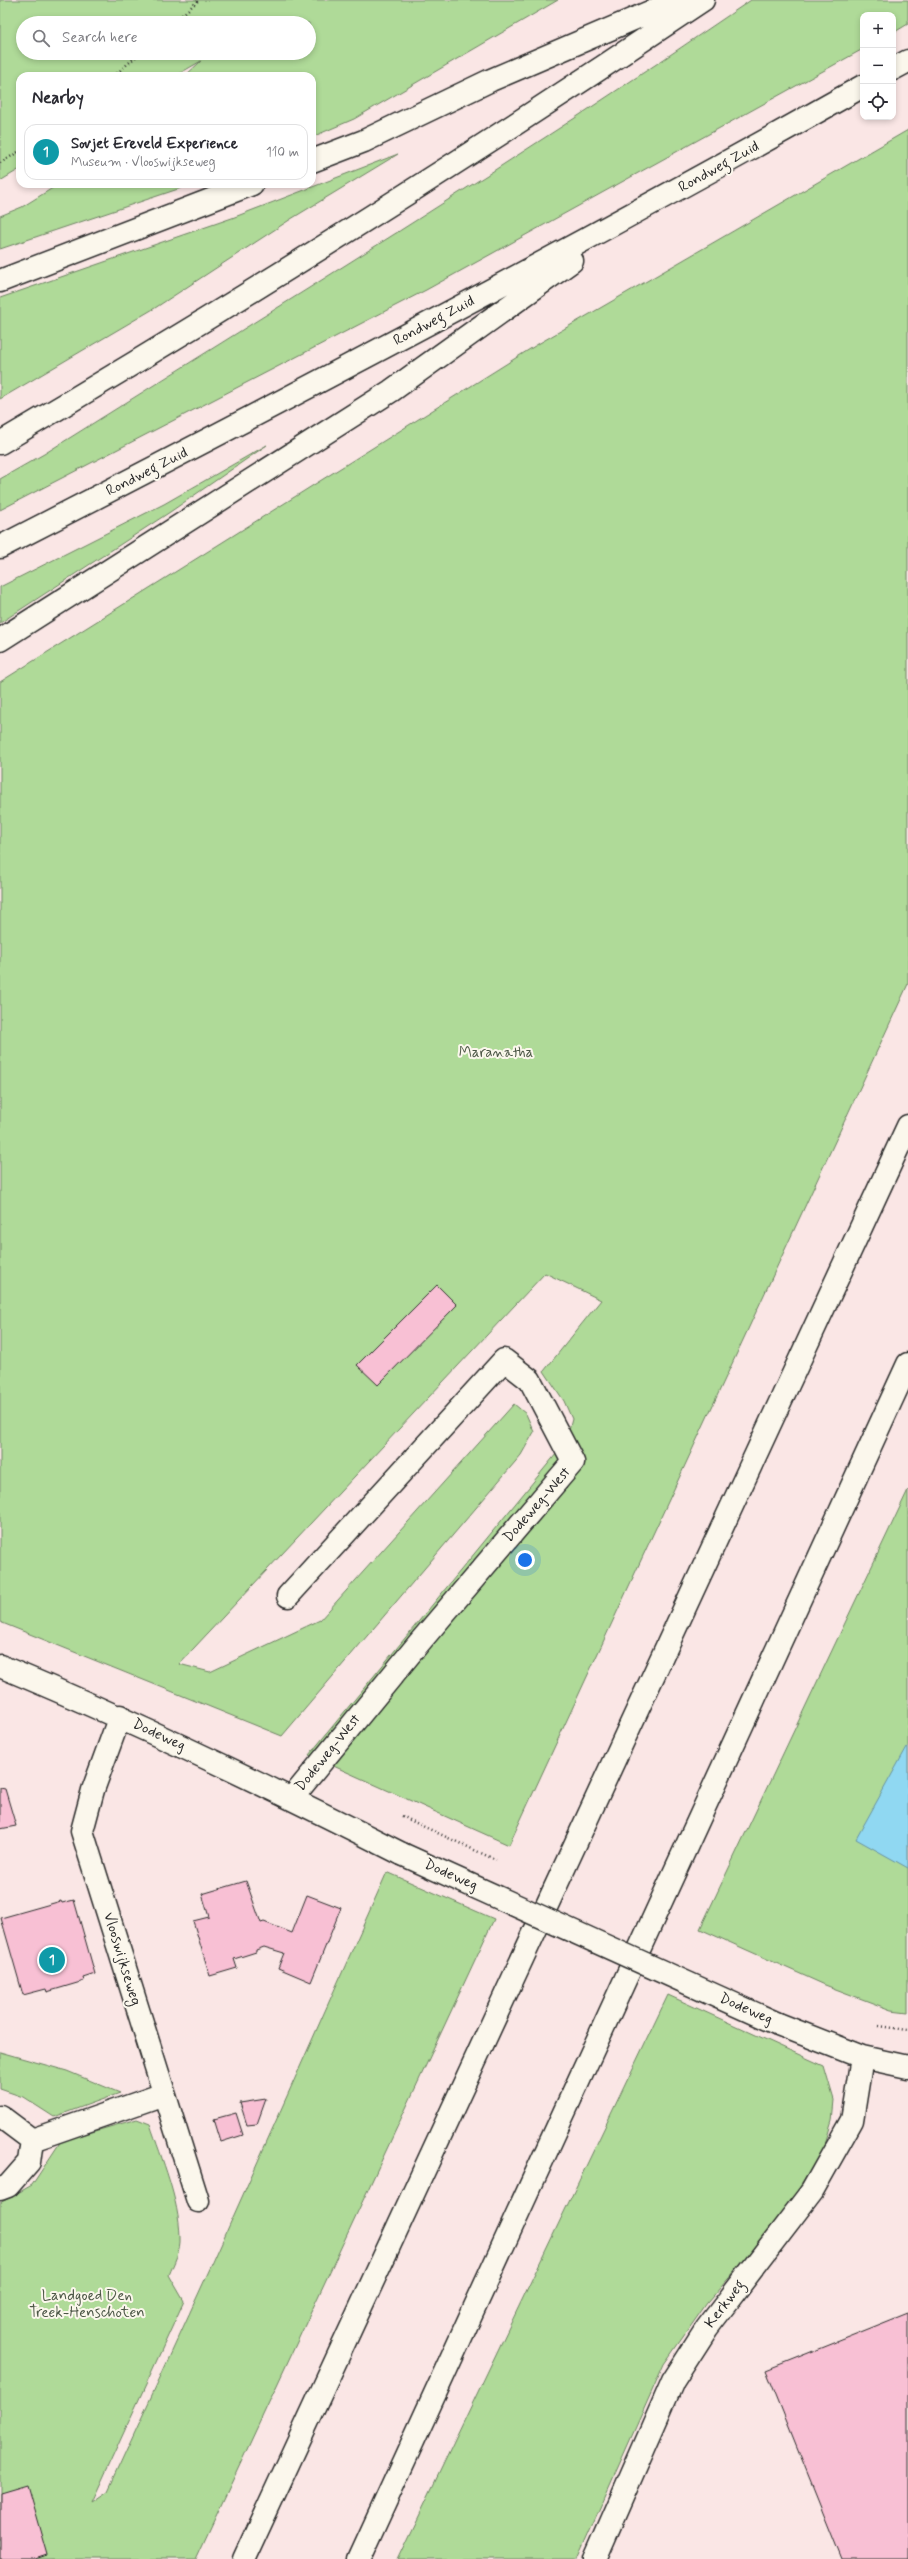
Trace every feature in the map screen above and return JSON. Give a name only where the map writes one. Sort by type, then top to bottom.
[{"type":"main road","points":[[316,159],[364,141],[491,80],[678,0]]},
{"type":"main road","points":[[0,443],[281,273],[570,90],[703,0]]},
{"type":"main road","points":[[896,67],[908,61]]},
{"type":"main road","name":"Rondweg Zuid","points":[[0,547],[245,422],[639,212],[860,88]]},
{"type":"main road","points":[[0,280],[242,188]]},
{"type":"main road","points":[[0,640],[391,391],[639,212]]},
{"type":"main road","points":[[244,2559],[908,1126]]},
{"type":"main road","name":"Dodeweg-West","points":[[288,1596],[504,1360],[530,1380],[573,1462],[419,1643],[292,1798]]},
{"type":"main road","points":[[359,2559],[908,1364]]},
{"type":"main road","name":"Dodeweg","points":[[0,1666],[120,1716],[292,1798],[402,1854],[778,2024],[862,2057],[908,2067]]},
{"type":"main road","name":"Vlooswijkseweg","points":[[120,1716],[93,1790],[82,1831],[198,2201]]},
{"type":"main road","name":"Kerkweg","points":[[595,2559],[673,2381],[706,2328],[812,2191],[852,2120],[862,2057]]},
{"type":"main road","points":[[32,2140],[164,2094]]},
{"type":"main road","points":[[0,2116],[32,2140]]},
{"type":"main road","points":[[0,2189],[8,2186],[29,2162],[32,2140]]},
{"type":"path","points":[[181,16],[199,0]]},
{"type":"path","points":[[119,72],[132,60]]},
{"type":"path","points":[[0,163],[16,153]]},
{"type":"path","points":[[875,2026],[908,2030]]},
{"type":"green space","points":[[0,0],[558,0],[354,119],[316,135],[316,72],[189,72],[201,61],[182,72],[16,72],[16,171],[0,181]]},
{"type":"green space","points":[[751,0],[908,0],[908,24],[896,31],[896,12],[860,12],[860,51],[426,290],[0,510],[0,479],[44,454],[400,231],[664,59]]},
{"type":"green space","name":"Maranatha","points":[[908,130],[908,984],[509,1845],[309,1755],[566,1442],[572,1419],[564,1401],[544,1371],[601,1300],[545,1273],[179,1664],[210,1672],[320,1620],[514,1404],[526,1414],[534,1432],[521,1455],[282,1736],[0,1622],[0,682],[538,344]]},
{"type":"green space","points":[[398,154],[291,219],[155,308],[0,399],[0,298],[232,218],[310,188],[316,188],[316,186]]},
{"type":"green space","points":[[53,188],[181,188],[0,249],[0,216],[22,207]]},
{"type":"green space","points":[[267,445],[170,512],[0,623],[0,587],[164,504]]},
{"type":"green space","points":[[908,1490],[908,2012],[891,2010],[825,1985],[700,1929]]},
{"type":"green space","name":"Landgoed Den Treek-Henschoten","points":[[387,1872],[494,1919],[196,2559],[0,2559],[0,2203],[32,2185],[61,2141],[137,2119],[150,2124],[177,2208],[180,2242],[177,2256],[169,2275],[184,2301],[92,2502],[108,2491],[213,2262]]},
{"type":"green space","points":[[668,1995],[824,2066],[834,2100],[832,2121],[823,2150],[778,2222],[707,2303],[664,2364],[577,2559],[398,2559]]},
{"type":"green space","points":[[0,2052],[67,2071],[120,2093],[54,2117],[23,2097],[0,2089]]},
{"type":"water","points":[[908,1747],[908,1868],[856,1839]]},
{"type":"building","points":[[437,1285],[457,1305],[378,1385],[357,1365]]},
{"type":"building","points":[[0,1788],[5,1789],[16,1826],[0,1829]]},
{"type":"building","points":[[246,1881],[261,1923],[264,1922],[292,1933],[307,1895],[341,1908],[311,1982],[278,1968],[284,1953],[264,1947],[256,1950],[256,1952],[234,1959],[237,1968],[210,1976],[193,1921],[209,1917],[202,1894]]},
{"type":"building","points":[[74,1900],[95,1974],[83,1978],[84,1981],[47,1992],[46,1989],[23,1995],[1,1918],[61,1901],[62,1903]]},
{"type":"building","points":[[266,2099],[257,2124],[247,2125],[240,2103]]},
{"type":"building","points":[[236,2113],[243,2135],[221,2142],[214,2119]]},
{"type":"building","points":[[908,2313],[908,2559],[842,2559],[766,2370]]},
{"type":"building","points":[[27,2485],[47,2555],[35,2559],[0,2559],[0,2493]]},
{"type":"place","name":"Sovjet Ereveld Experience","points":[[52,1960]]}]
